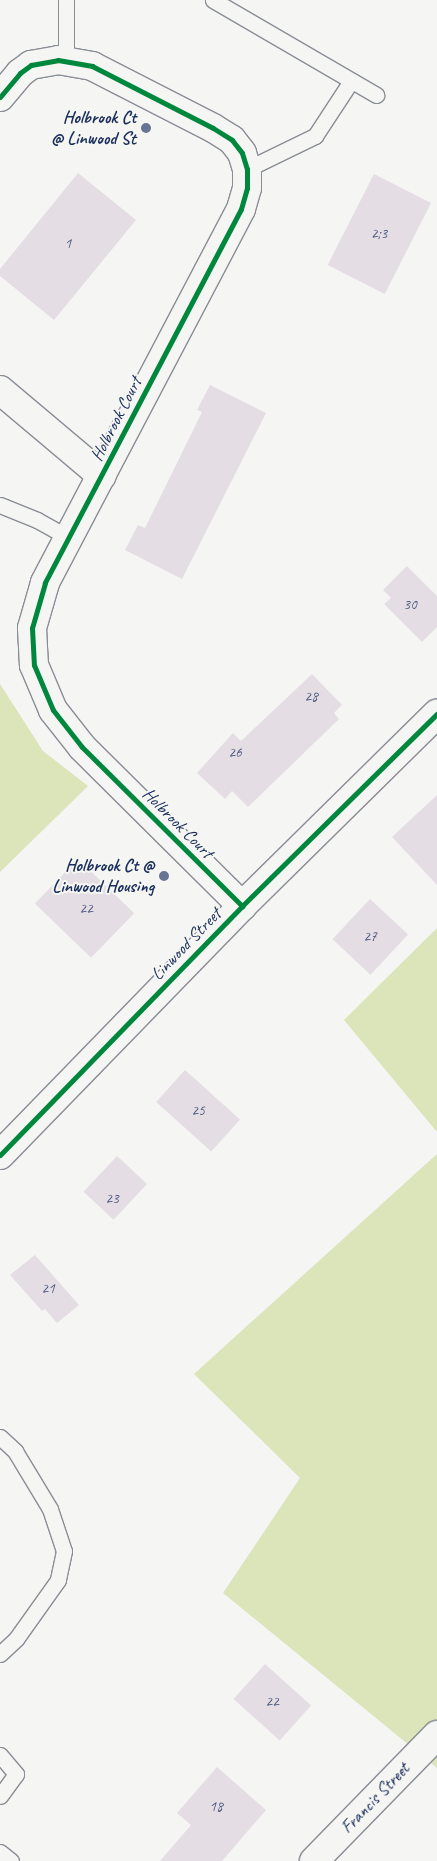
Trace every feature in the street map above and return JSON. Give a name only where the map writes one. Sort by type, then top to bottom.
[{"type":"street","name":"Holbrook Court","points":[[0,97],[20,73],[32,65],[43,61],[66,60],[92,66],[213,128],[232,140],[242,154],[247,170],[247,188],[241,208],[45,582],[32,628],[34,665],[54,710],[82,747],[242,906]]},
{"type":"street","name":"Holbrook Court","points":[[0,390],[102,476]]},
{"type":"street","name":"Linwood Street","points":[[0,1155],[242,906],[437,714]]},
{"type":"street","name":"Francis Street","points":[[314,1861],[437,1735]]},
{"type":"lane","points":[[66,0],[66,60]]},
{"type":"lane","points":[[213,0],[376,95]]},
{"type":"lane","points":[[247,170],[315,136],[351,81]]},
{"type":"lane","points":[[0,505],[38,520],[69,538]]},
{"type":"lane","points":[[0,1437],[15,1451],[50,1509],[64,1551],[58,1580],[16,1639],[0,1654]]},
{"type":"lane","points":[[0,1755],[16,1774],[0,1796]]},
{"type":"lane","points":[[0,1852],[11,1861]]},
{"type":"green space","points":[[0,684],[43,751],[88,786],[0,872]]},
{"type":"green space","points":[[437,928],[437,1132],[344,1020]]},
{"type":"green space","points":[[437,1154],[437,1768],[223,1593],[300,1478],[194,1374]]},
{"type":"building","points":[[78,173],[136,220],[54,320],[0,276],[0,269]]},
{"type":"building","points":[[374,174],[431,203],[385,294],[328,265]]},
{"type":"building","points":[[210,385],[266,413],[182,579],[125,550],[138,525],[145,528],[202,412],[197,410]]},
{"type":"building","points":[[407,566],[437,596],[437,627],[422,642],[384,604],[391,598],[383,590]]},
{"type":"building","points":[[312,674],[342,705],[334,713],[339,719],[248,807],[232,791],[225,799],[197,773],[233,733],[241,741]]},
{"type":"building","points":[[437,795],[437,885],[392,837]]},
{"type":"building","points":[[78,859],[134,913],[91,958],[35,904]]},
{"type":"building","points":[[370,899],[408,934],[371,975],[332,939]]},
{"type":"building","points":[[185,1070],[240,1120],[211,1151],[156,1102]]},
{"type":"building","points":[[117,1156],[147,1184],[114,1220],[84,1192]]},
{"type":"building","points":[[35,1255],[79,1305],[57,1323],[45,1309],[42,1311],[10,1275]]},
{"type":"building","points":[[265,1664],[311,1705],[280,1740],[234,1699]]},
{"type":"building","points":[[217,1767],[266,1810],[222,1861],[160,1861],[191,1825],[177,1813]]},
{"type":"cycle path","points":[[0,97],[20,73],[31,65],[58,60],[92,66],[213,128],[232,140],[242,153],[247,169],[247,188],[241,209],[45,583],[32,628],[34,665],[53,710],[82,747],[242,906]]},
{"type":"cycle path","points":[[0,1155],[242,906],[437,714]]},
{"type":"place","name":"Holbrook Ct @ Linwood St","points":[[146,128]]},
{"type":"place","name":"Holbrook Ct @ Linwood Housing","points":[[164,876]]}]
